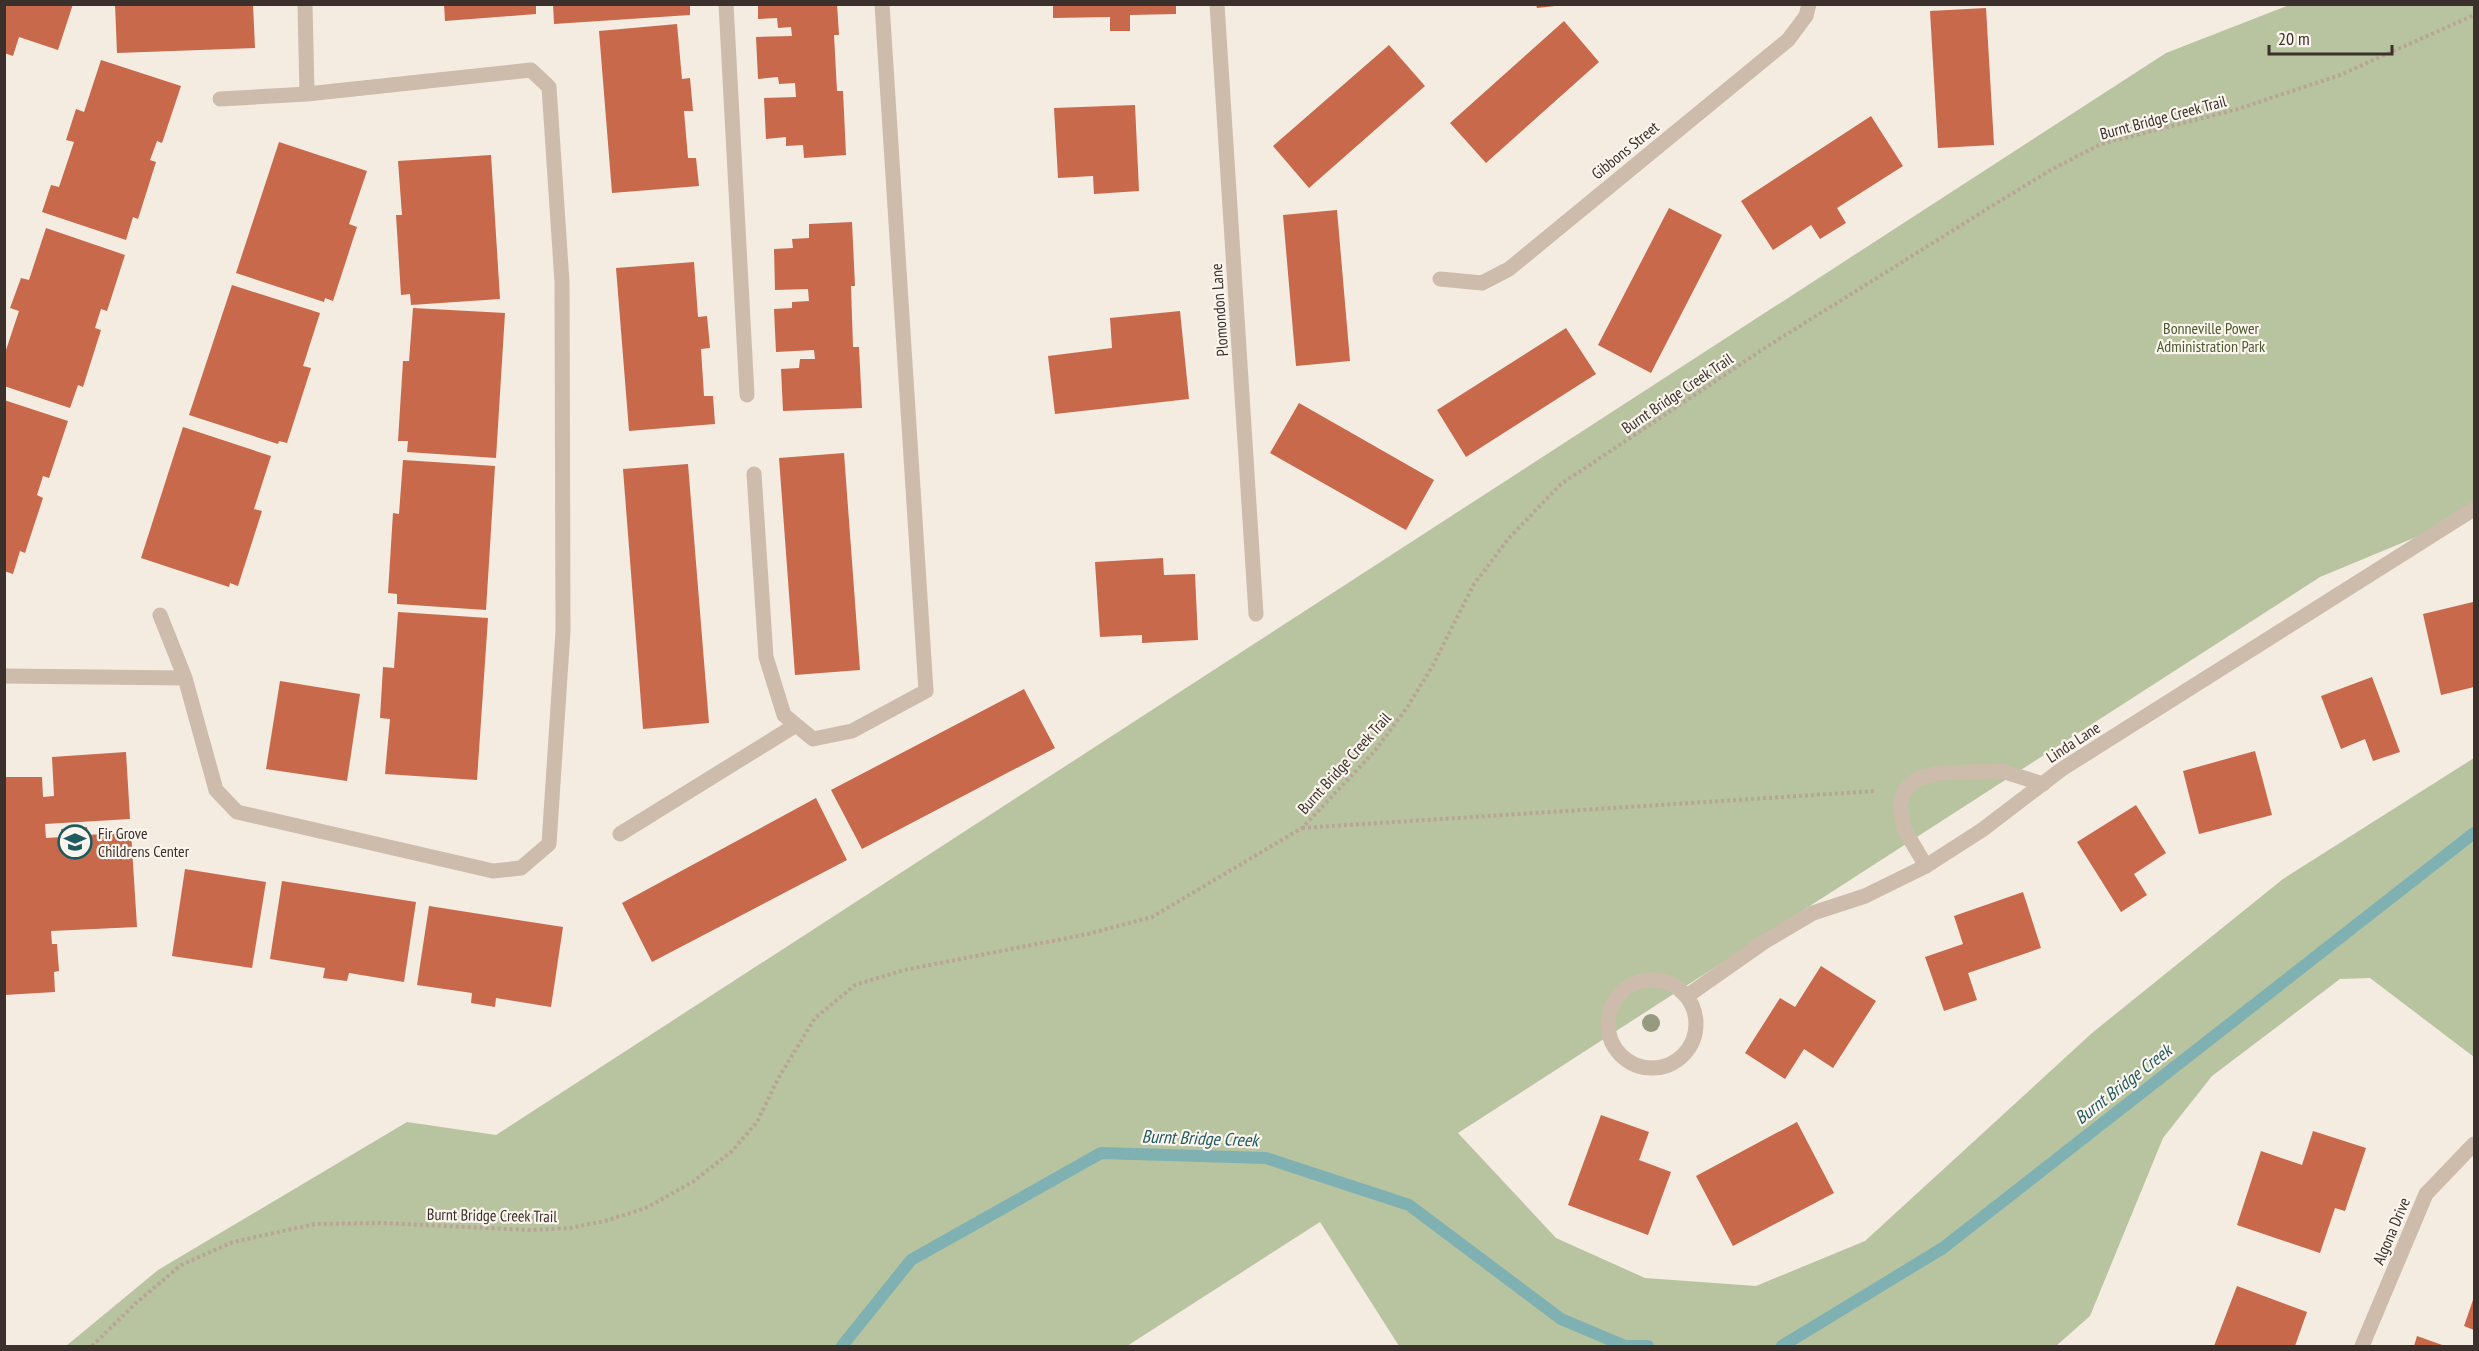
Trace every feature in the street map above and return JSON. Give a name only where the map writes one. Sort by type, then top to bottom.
[{"type":"street","points":[[305,4],[307,94]]},
{"type":"street","points":[[726,4],[747,395]]},
{"type":"street","points":[[754,474],[766,657],[784,715],[813,740],[852,731],[926,691],[882,4]]},
{"type":"street","name":"Plomondon Lane","points":[[1217,4],[1256,614]]},
{"type":"street","name":"Gibbons Street","points":[[1440,279],[1482,283],[1509,269],[1788,40],[1806,16],[1809,4]]},
{"type":"street","points":[[160,615],[185,678],[216,790],[237,812],[493,871],[521,868],[549,844],[563,631],[563,585],[562,282],[549,87],[531,70],[307,94],[220,99]]},
{"type":"street","name":"Linda Lane","points":[[1688,996],[1764,942],[1813,913],[1865,896],[1926,866],[1982,830],[2043,784],[2475,509]]},
{"type":"street","points":[[4,676],[185,678]]},
{"type":"street","points":[[620,834],[796,725]]},
{"type":"street","points":[[1926,866],[1904,829],[1900,806],[1905,789],[1917,778],[1939,773],[2002,771],[2043,784]]},
{"type":"street","points":[[1646,980],[1661,980],[1676,986],[1688,996],[1695,1010],[1697,1025],[1694,1041],[1674,1064],[1659,1069],[1643,1068],[1629,1062],[1617,1052],[1610,1039],[1608,1023],[1611,1008],[1619,995],[1631,985],[1646,980]]},
{"type":"street","name":"Algona Drive","points":[[2362,1347],[2426,1194],[2475,1144]]},
{"type":"path","name":"Burnt Bridge Creek Trail","points":[[92,1347],[135,1304],[181,1265],[233,1242],[315,1224],[383,1223],[530,1230],[570,1228],[604,1221],[646,1208],[694,1181],[732,1151],[757,1122],[779,1077],[815,1018],[855,984],[904,970],[1088,934],[1152,917],[1302,828],[1374,752],[1406,709],[1432,667],[1474,584],[1509,538],[1561,484],[1817,315],[2040,176],[2101,144],[2238,109],[2340,75],[2475,15]]},
{"type":"path","points":[[1302,828],[1905,789]]},
{"type":"green space","name":"Bonneville Power Administration Park","points":[[2289,5],[2474,5],[2474,513],[2320,577],[1458,1133],[1556,1238],[1645,1278],[1756,1286],[1865,1241],[2092,1033],[2283,879],[2474,758],[2474,1057],[2370,978],[2340,979],[2212,1076],[2163,1138],[2090,1316],[2056,1346],[1399,1346],[1320,1222],[1127,1346],[66,1346],[158,1270],[407,1122],[496,1135],[2166,53]]},
{"type":"building","points":[[4,4],[73,4],[58,50],[19,37],[13,56],[4,53]]},
{"type":"building","points":[[115,4],[253,4],[255,48],[117,53]]},
{"type":"building","points":[[444,4],[536,4],[536,14],[445,21]]},
{"type":"building","points":[[553,4],[690,4],[690,15],[554,24]]},
{"type":"building","points":[[758,4],[837,4],[839,35],[834,35],[837,91],[843,91],[846,155],[804,158],[803,145],[786,146],[786,137],[766,139],[764,98],[796,97],[795,83],[779,84],[778,77],[758,79],[756,37],[792,36],[791,27],[778,28],[777,18],[758,19]]},
{"type":"building","points":[[1053,4],[1176,4],[1176,14],[1130,15],[1130,31],[1110,31],[1110,17],[1053,18]]},
{"type":"building","points":[[1536,4],[1555,4],[1555,6],[1537,8]]},
{"type":"building","points":[[1986,8],[1994,145],[1938,148],[1930,11]]},
{"type":"building","points":[[1564,21],[1599,62],[1486,163],[1450,123]]},
{"type":"building","points":[[677,24],[682,79],[690,78],[693,111],[684,111],[688,158],[696,158],[699,186],[612,193],[599,31]]},
{"type":"building","points":[[1389,45],[1425,86],[1309,188],[1273,146]]},
{"type":"building","points":[[101,60],[181,86],[162,143],[157,141],[150,160],[156,162],[138,219],[133,217],[126,240],[42,212],[51,185],[59,187],[74,142],[66,140],[76,109],[84,112]]},
{"type":"building","points":[[1135,105],[1139,191],[1094,194],[1093,176],[1058,178],[1054,108]]},
{"type":"building","points":[[1871,116],[1903,166],[1837,208],[1846,223],[1820,239],[1811,225],[1773,250],[1741,201]]},
{"type":"building","points":[[279,142],[367,171],[349,224],[357,227],[333,301],[325,298],[324,302],[236,273]]},
{"type":"building","points":[[491,155],[500,299],[411,305],[410,294],[401,295],[396,215],[402,215],[398,161]]},
{"type":"building","points":[[1669,208],[1722,235],[1651,373],[1598,345]]},
{"type":"building","points":[[1337,210],[1350,361],[1296,366],[1283,215]]},
{"type":"building","points":[[852,222],[855,286],[851,286],[853,347],[859,347],[862,408],[783,411],[781,369],[799,368],[800,359],[815,359],[814,350],[776,352],[774,309],[792,308],[792,302],[809,301],[808,289],[775,290],[774,249],[793,248],[792,239],[809,238],[809,224]]},
{"type":"building","points":[[46,228],[125,255],[107,311],[101,309],[95,328],[101,330],[83,387],[78,385],[70,408],[4,386],[4,356],[19,311],[10,308],[21,278],[29,280]]},
{"type":"building","points":[[694,262],[698,317],[707,316],[710,348],[701,349],[704,396],[713,396],[715,424],[629,431],[616,268]]},
{"type":"building","points":[[232,285],[320,313],[303,366],[311,368],[287,443],[279,441],[278,444],[189,415]]},
{"type":"building","points":[[413,308],[505,313],[496,458],[407,452],[408,441],[398,441],[403,361],[409,361]]},
{"type":"building","points":[[1180,311],[1189,399],[1055,414],[1048,356],[1112,348],[1110,318]]},
{"type":"building","points":[[1566,328],[1596,374],[1466,457],[1437,410]]},
{"type":"building","points":[[4,400],[68,421],[49,478],[43,476],[37,495],[43,498],[25,553],[20,551],[13,574],[4,571]]},
{"type":"building","points":[[1299,403],[1434,480],[1406,530],[1270,453]]},
{"type":"building","points":[[183,427],[271,456],[254,509],[262,511],[238,586],[230,583],[229,587],[141,558]]},
{"type":"building","points":[[844,453],[860,670],[795,675],[779,458]]},
{"type":"building","points":[[403,460],[495,466],[486,610],[397,604],[397,594],[388,593],[393,513],[399,514]]},
{"type":"building","points":[[688,464],[709,723],[643,729],[623,469]]},
{"type":"building","points":[[1163,558],[1164,575],[1195,574],[1198,640],[1142,643],[1142,635],[1100,637],[1095,562]]},
{"type":"building","points":[[2473,602],[2474,687],[2441,695],[2423,614]]},
{"type":"building","points":[[398,612],[488,618],[477,780],[385,774],[390,719],[380,718],[383,667],[394,668]]},
{"type":"building","points":[[2372,677],[2400,752],[2373,761],[2365,739],[2341,749],[2321,696]]},
{"type":"building","points":[[280,681],[360,694],[347,781],[266,769]]},
{"type":"building","points":[[1024,689],[1055,748],[862,849],[831,790]]},
{"type":"building","points":[[2255,751],[2272,815],[2199,834],[2183,771]]},
{"type":"building","points":[[126,752],[130,819],[45,824],[46,838],[62,837],[61,829],[87,827],[88,835],[131,832],[137,927],[51,931],[52,944],[57,944],[59,971],[54,972],[55,992],[4,995],[4,777],[42,777],[43,797],[54,796],[52,757]]},
{"type":"building","points":[[816,798],[847,860],[652,962],[622,903]]},
{"type":"building","points":[[2136,805],[2166,853],[2134,874],[2147,895],[2121,912],[2077,842]]},
{"type":"building","points":[[185,869],[266,882],[252,968],[172,956]]},
{"type":"building","points":[[282,881],[416,902],[404,982],[349,973],[347,981],[323,978],[325,968],[270,959]]},
{"type":"building","points":[[2023,892],[2041,948],[1968,973],[1977,1000],[1944,1011],[1925,957],[1963,944],[1954,916]]},
{"type":"building","points":[[429,906],[563,927],[551,1007],[496,998],[495,1007],[471,1003],[472,993],[417,985]]},
{"type":"building","points":[[1821,966],[1876,1001],[1833,1068],[1804,1049],[1785,1079],[1745,1053],[1780,998],[1795,1007]]},
{"type":"building","points":[[1601,1115],[1649,1132],[1639,1160],[1671,1172],[1648,1235],[1568,1205]]},
{"type":"building","points":[[1797,1122],[1834,1193],[1733,1246],[1696,1176]]},
{"type":"building","points":[[2313,1131],[2366,1148],[2345,1211],[2335,1208],[2320,1253],[2237,1225],[2261,1151],[2302,1165]]},
{"type":"building","points":[[2237,1286],[2307,1312],[2295,1346],[2214,1346]]},
{"type":"building","points":[[2474,1297],[2474,1330],[2464,1326]]},
{"type":"building","points":[[2417,1336],[2445,1346],[2414,1346]]},
{"type":"waterway","name":"Burnt Bridge Creek","points":[[1782,1346],[1943,1248],[2474,833]]},
{"type":"waterway","name":"Burnt Bridge Creek","points":[[842,1346],[911,1260],[1101,1153],[1266,1158],[1409,1205],[1561,1319],[1625,1346],[1648,1346]]},
{"type":"place","name":"Fir Grove Childrens Center","points":[[75,842]]}]
